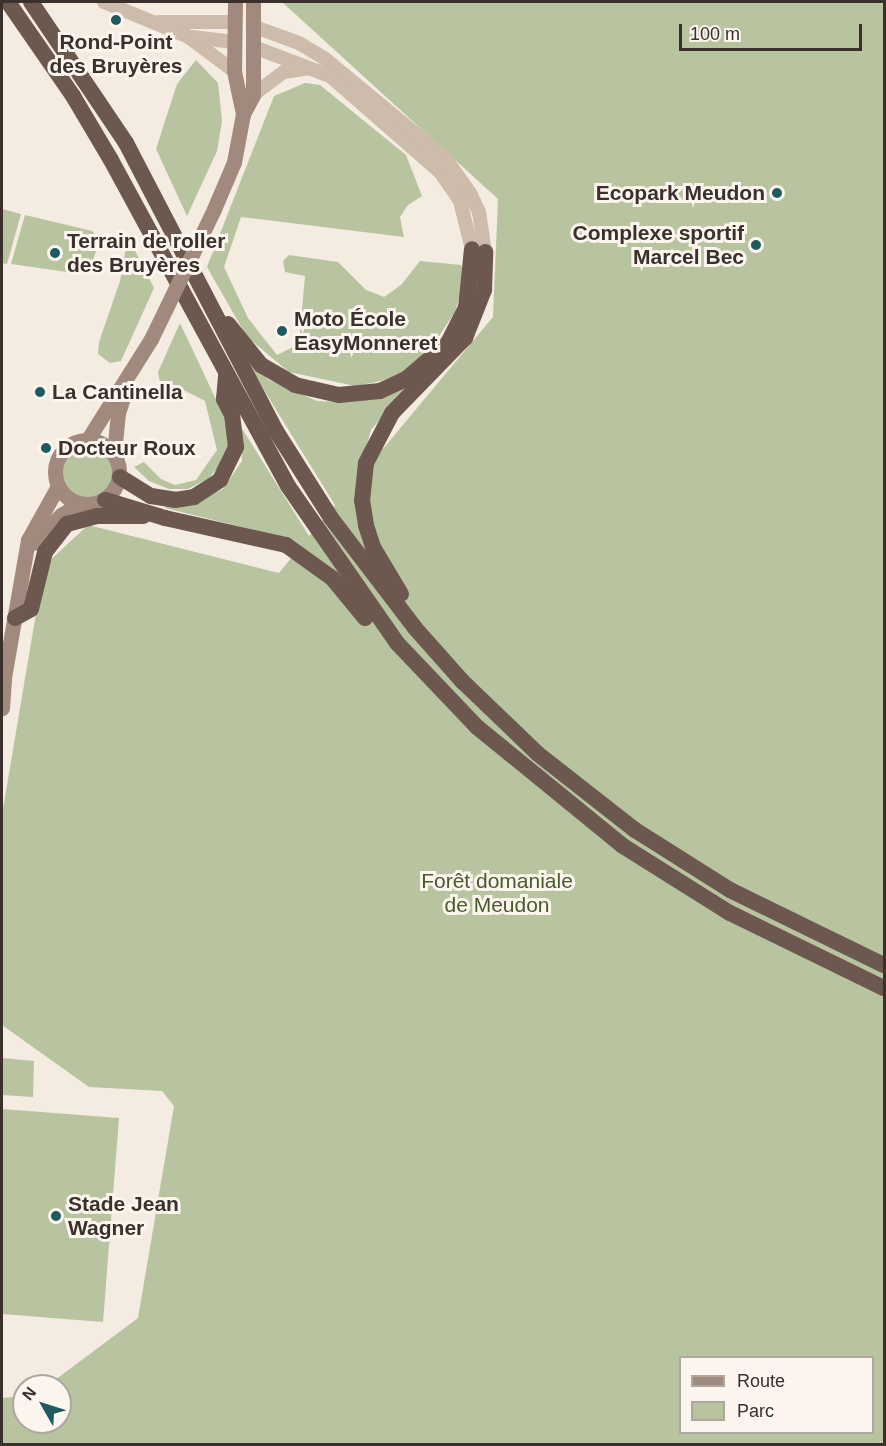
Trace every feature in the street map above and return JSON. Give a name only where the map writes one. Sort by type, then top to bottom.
[{"type":"highway","points":[[8,2],[100,141],[288,486],[397,643],[477,727],[623,846],[730,914],[885,988]]},
{"type":"highway","points":[[31,2],[126,143],[250,384],[301,470],[360,559],[415,628],[462,681],[538,754],[635,830],[730,890],[885,965]]},
{"type":"highway","points":[[196,278],[211,290],[228,323],[261,365],[303,389],[351,396],[380,391],[406,380],[447,343],[465,308],[479,251]]},
{"type":"highway","points":[[415,628],[406,602],[369,537],[362,501],[364,474],[384,423],[465,338],[484,290],[479,251]]},
{"type":"highway","points":[[120,477],[151,496],[175,500],[194,497],[220,480],[236,447],[232,415],[224,399],[226,375]]},
{"type":"highway","points":[[105,500],[165,518],[253,535],[297,550],[332,578],[374,629],[397,643]]},
{"type":"highway","points":[[15,618],[31,609],[45,552],[67,524],[97,516],[165,518]]},
{"type":"main road","points":[[235,2],[234,71],[243,114]]},
{"type":"main road","points":[[88,439],[129,379],[151,339],[214,209],[234,162],[243,114],[253,95],[255,27],[253,2]]},
{"type":"main road","points":[[234,22],[255,27]]},
{"type":"main road","points":[[234,42],[254,47]]},
{"type":"main road","points":[[26,550],[61,515],[79,504],[105,500],[120,477],[114,453],[118,413],[129,379]]},
{"type":"main road","points":[[79,504],[58,486],[55,471],[60,453],[72,443],[88,439],[107,446],[114,453]]},
{"type":"main road","points":[[2,708],[3,681],[28,540],[58,486]]},
{"type":"street","points":[[104,2],[187,36],[234,42]]},
{"type":"street","points":[[151,22],[234,22]]},
{"type":"street","points":[[255,27],[299,43],[324,58],[446,159],[470,192],[479,212],[479,251]]},
{"type":"street","points":[[187,36],[234,71]]},
{"type":"street","points":[[254,47],[311,67],[345,86],[440,172],[460,201],[479,251]]},
{"type":"street","points":[[253,95],[284,72],[311,67]]},
{"type":"green space","name":"Forêt domaniale de Meudon","points":[[282,2],[884,2],[884,1444],[2,1444],[2,1398],[12,1397],[12,1434],[72,1434],[72,1374],[63,1374],[138,1318],[174,1106],[162,1091],[89,1087],[2,1025],[3,809],[44,566],[88,525],[279,573],[301,546],[291,539],[165,508],[167,504],[191,505],[223,489],[242,461],[241,427],[309,536],[335,505],[246,361],[269,380],[317,401],[352,402],[410,384],[371,430],[357,480],[493,317],[498,199]]},
{"type":"green space","points":[[196,60],[218,83],[222,121],[217,151],[187,216],[156,149],[177,84]]},
{"type":"green space","points":[[305,83],[320,85],[406,155],[422,196],[408,205],[400,217],[404,237],[241,217],[224,267],[248,318],[277,355],[299,344],[305,276],[285,272],[283,261],[289,255],[338,262],[366,290],[384,297],[401,285],[420,261],[461,265],[466,276],[455,312],[431,348],[405,371],[381,381],[355,386],[289,372],[247,337],[207,267],[274,96]]},
{"type":"green space","points":[[2,209],[21,214],[7,264],[2,263]]},
{"type":"green space","name":"Terrain de roller des Bruyères","points":[[25,215],[92,231],[99,242],[88,275],[11,264]]},
{"type":"green space","points":[[128,237],[154,288],[121,361],[110,363],[98,354],[99,342],[120,281]]},
{"type":"green space","points":[[180,323],[228,425],[229,443],[223,461],[209,478],[188,489],[169,489],[149,481],[134,467],[144,462],[161,479],[175,485],[196,480],[217,450],[205,401],[174,385],[160,383],[158,372]]},
{"type":"green space","points":[[88,447],[98,449],[106,455],[112,463],[114,473],[112,483],[106,491],[98,497],[88,499],[78,497],[70,491],[64,483],[62,473],[64,463],[70,455],[78,449]]},
{"type":"green space","points":[[2,1058],[34,1061],[33,1097],[2,1095]]},
{"type":"green space","name":"Stade Jean Wagner","points":[[2,1109],[119,1118],[103,1322],[2,1314]]},
{"type":"place","name":"Rond-Point des Bruyères","points":[[116,20]]},
{"type":"place","name":"Ecopark Meudon","points":[[777,193]]},
{"type":"place","name":"Complexe sportif Marcel Bec","points":[[756,245]]},
{"type":"place","name":"Terrain de roller des Bruyères","points":[[55,253]]},
{"type":"place","name":"Moto École EasyMonneret","points":[[282,331]]},
{"type":"place","name":"La Cantinella","points":[[40,392]]},
{"type":"place","name":"Docteur Roux","points":[[46,448]]},
{"type":"place","name":"Stade Jean Wagner","points":[[56,1216]]}]
